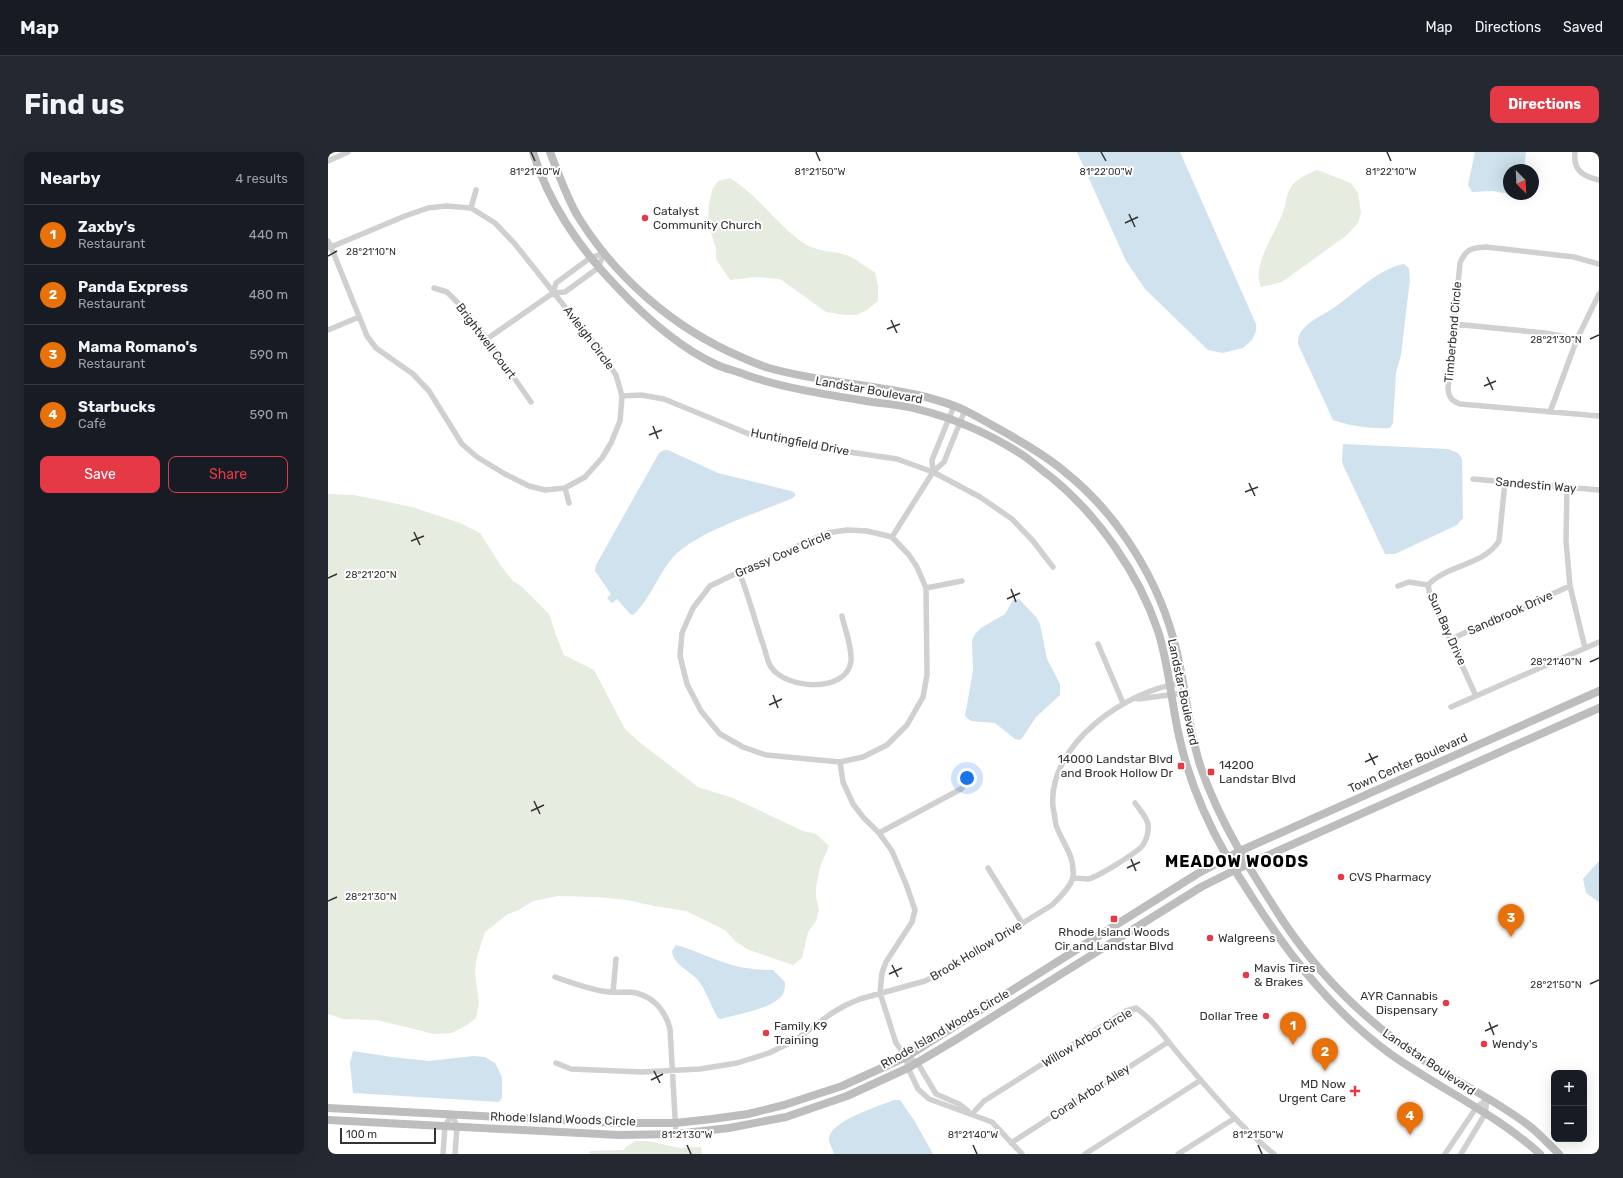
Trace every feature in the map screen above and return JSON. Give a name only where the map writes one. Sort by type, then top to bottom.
[{"type":"main road","name":"Landstar Boulevard","points":[[533,152],[537,165],[562,216],[590,258],[598,268],[651,321],[686,347],[718,365],[797,390],[916,409],[986,434],[1021,454],[1056,481],[1086,510],[1115,547],[1141,591],[1158,630],[1171,685],[1178,735],[1188,773],[1203,810],[1227,858],[1264,916],[1300,967],[1342,1014],[1388,1052],[1522,1138],[1540,1154]]},
{"type":"main road","name":"Landstar Boulevard","points":[[550,152],[572,204],[604,253],[634,285],[660,309],[694,332],[724,350],[764,367],[801,376],[893,390],[966,410],[1028,446],[1065,472],[1096,500],[1128,541],[1155,589],[1176,647],[1190,726],[1201,766],[1218,810],[1240,851],[1284,921],[1309,956],[1352,1004],[1377,1026],[1422,1059],[1531,1127],[1559,1154]]},
{"type":"main road","name":"Town Center Boulevard","points":[[1227,858],[1599,691]]},
{"type":"main road","points":[[1235,870],[1599,708]]},
{"type":"main road","points":[[1442,761],[1448,775]]},
{"type":"main road","name":"Rhode Island Woods Circle","points":[[328,1108],[618,1123],[675,1123],[748,1114],[784,1105],[842,1086],[906,1057],[1197,874],[1227,858]]},
{"type":"main road","name":"Rhode Island Woods Circle","points":[[328,1120],[618,1135],[676,1134],[729,1128],[786,1117],[847,1096],[908,1068],[952,1042],[1155,914],[1201,887],[1235,870]]},
{"type":"street","points":[[328,161],[348,152]]},
{"type":"street","points":[[1575,152],[1574,162],[1580,172],[1590,178],[1599,180]]},
{"type":"street","points":[[471,208],[476,190]]},
{"type":"street","name":"Avleigh Circle","points":[[446,206],[471,208],[495,223],[510,238],[597,347],[616,375],[622,396],[620,421],[611,443],[602,458],[585,477],[565,488],[546,490],[529,486],[505,474],[477,457],[462,444],[429,391],[413,374],[376,348],[367,336],[329,247],[428,208],[446,206]]},
{"type":"street","points":[[328,241],[329,247]]},
{"type":"street","name":"Timberbend Circle","points":[[1599,264],[1574,257],[1486,247],[1473,247],[1464,254],[1460,263],[1448,389],[1452,401],[1460,404],[1599,416]]},
{"type":"street","points":[[553,293],[556,283],[590,258],[604,253]]},
{"type":"street","points":[[487,339],[553,293],[565,292],[598,268],[604,253]]},
{"type":"street","name":"Brightwell Court","points":[[434,288],[447,292],[460,305],[487,339],[531,402]]},
{"type":"street","points":[[1550,412],[1578,339],[1599,294]]},
{"type":"street","points":[[328,330],[359,317]]},
{"type":"street","points":[[1454,324],[1545,333],[1578,339]]},
{"type":"street","name":"Huntingfield Drive","points":[[622,396],[641,395],[664,399],[749,434],[787,443],[897,459],[934,472],[980,496],[1012,519],[1033,541],[1053,566]]},
{"type":"street","points":[[934,472],[932,460],[954,406]]},
{"type":"street","points":[[892,537],[934,472],[944,462],[966,410]]},
{"type":"street","name":"Sandestin Way","points":[[1473,479],[1599,490]]},
{"type":"street","name":"Sun Bay Drive","points":[[1476,696],[1430,595],[1428,585],[1436,577],[1486,555],[1494,549],[1499,541],[1505,482]]},
{"type":"street","points":[[1567,487],[1566,541],[1570,586],[1585,648]]},
{"type":"street","points":[[565,488],[569,504]]},
{"type":"street","name":"Grassy Cove Circle","points":[[847,530],[867,531],[892,537],[909,555],[917,567],[926,588],[927,675],[923,697],[907,725],[887,744],[863,757],[840,762],[766,755],[743,747],[720,734],[701,711],[687,684],[680,656],[682,633],[693,608],[710,586],[739,572],[827,533],[847,530]]},
{"type":"street","points":[[739,572],[771,666],[781,676],[794,682],[825,685],[836,681],[846,673],[851,661],[849,643],[842,616]]},
{"type":"street","points":[[926,588],[962,581]]},
{"type":"street","points":[[1398,586],[1409,582],[1428,585]]},
{"type":"street","name":"Sandbrook Drive","points":[[1451,639],[1570,586]]},
{"type":"street","points":[[1450,707],[1599,642]]},
{"type":"street","points":[[1098,644],[1123,703]]},
{"type":"street","points":[[1135,803],[1145,816],[1148,825],[1147,834],[1143,845],[1135,852],[1100,874],[1088,879],[1073,878],[1073,860],[1056,825],[1053,805],[1055,784],[1062,763],[1074,745],[1097,722],[1123,703],[1171,685],[1183,683]]},
{"type":"street","points":[[1123,703],[1184,693]]},
{"type":"street","points":[[840,762],[843,782],[854,804],[863,817],[879,833],[892,851],[915,910],[912,922],[886,962],[882,973],[880,993],[896,1043],[906,1057],[908,1068],[918,1089],[929,1099],[950,1108],[972,1114],[992,1122],[1022,1154]]},
{"type":"street","points":[[879,833],[961,789],[970,779]]},
{"type":"street","points":[[988,868],[1022,923]]},
{"type":"street","name":"Brook Hollow Drive","points":[[556,1063],[562,1067],[571,1069],[631,1072],[673,1071],[700,1069],[737,1063],[769,1053],[794,1041],[832,1013],[846,1005],[880,993],[925,981],[946,971],[1052,905],[1062,896],[1073,878]]},
{"type":"street","points":[[613,992],[616,959]]},
{"type":"street","points":[[554,977],[596,990],[639,994],[654,1001],[661,1009],[667,1019],[670,1029],[676,1134]]},
{"type":"street","name":"Willow Arbor Circle","points":[[972,1114],[984,1101],[1126,1011],[1136,1008],[1148,1016],[1168,1042],[1235,1118],[1272,1154]]},
{"type":"street","name":"Coral Arbor Alley","points":[[1011,1143],[1168,1042]]},
{"type":"street","points":[[906,1057],[917,1062],[936,1094],[958,1104],[972,1114]]},
{"type":"street","points":[[1085,1154],[1201,1080]]},
{"type":"street","points":[[1445,1154],[1476,1108],[1487,1099]]},
{"type":"street","points":[[1461,1154],[1486,1114],[1487,1099]]},
{"type":"street","points":[[784,1105],[786,1117]]},
{"type":"street","points":[[443,1154],[445,1126],[452,1114]]},
{"type":"street","points":[[452,1114],[457,1127],[455,1154]]},
{"type":"street","points":[[1178,1154],[1235,1118]]},
{"type":"shaded area","points":[[1317,170],[1351,183],[1358,193],[1361,213],[1358,223],[1347,235],[1282,282],[1261,287],[1259,269],[1266,249],[1280,220],[1289,191],[1292,185],[1299,179]]},
{"type":"shaded area","points":[[730,178],[750,193],[805,244],[816,249],[849,256],[875,272],[878,286],[878,301],[867,310],[856,315],[845,315],[826,312],[780,279],[756,277],[730,280],[716,259],[716,248],[708,221],[712,190],[718,181]]},
{"type":"shaded area","points":[[328,494],[354,495],[412,507],[460,523],[480,533],[501,566],[513,581],[522,587],[549,614],[564,655],[594,670],[625,729],[638,741],[698,787],[733,798],[803,831],[816,834],[829,846],[820,867],[816,887],[816,897],[819,910],[816,921],[808,932],[802,958],[793,965],[749,950],[736,942],[726,931],[686,911],[627,900],[596,897],[558,896],[533,901],[519,910],[508,914],[485,932],[476,960],[475,974],[479,1002],[476,1018],[452,1033],[434,1034],[377,1020],[343,1019],[328,1014]]},
{"type":"shaded area","points":[[635,1141],[648,1141],[680,1148],[701,1147],[702,1154],[589,1154],[590,1151],[624,1150]]},
{"type":"water","points":[[1077,152],[1180,152],[1256,324],[1256,331],[1252,340],[1243,348],[1223,353],[1208,350],[1145,289],[1126,261]]},
{"type":"water","points":[[1475,152],[1526,152],[1525,164],[1503,164],[1503,193],[1493,191],[1472,192],[1468,185]]},
{"type":"water","points":[[1404,264],[1409,268],[1410,279],[1401,355],[1396,373],[1393,423],[1390,428],[1375,428],[1333,420],[1298,344],[1300,334],[1310,322],[1332,309],[1376,276]]},
{"type":"water","points":[[1343,444],[1448,449],[1458,453],[1462,459],[1463,518],[1457,525],[1395,554],[1385,554],[1343,465]]},
{"type":"water","points":[[664,450],[668,450],[718,473],[791,491],[795,493],[795,496],[791,499],[714,530],[686,546],[669,562],[645,601],[633,615],[630,614],[617,599],[612,603],[607,598],[611,594],[595,571],[596,565],[659,453]]},
{"type":"water","points":[[1019,599],[1036,617],[1040,624],[1047,659],[1060,684],[1060,695],[1036,717],[1020,740],[1015,739],[995,723],[971,721],[965,716],[973,671],[972,640],[981,628],[1005,614],[1013,600]]},
{"type":"water","points":[[1599,861],[1599,902],[1586,893],[1583,879]]},
{"type":"water","points":[[676,945],[735,966],[773,970],[785,982],[785,990],[783,994],[772,1004],[745,1013],[721,1019],[718,1018],[706,993],[697,979],[675,960],[672,951]]},
{"type":"water","points":[[353,1051],[429,1061],[473,1056],[485,1057],[495,1063],[502,1077],[502,1098],[499,1102],[353,1093],[350,1063]]},
{"type":"water","points":[[894,1100],[900,1100],[914,1120],[933,1154],[834,1154],[829,1139],[831,1132],[837,1126],[856,1115]]},
{"type":"place","name":"Catalyst Community Church","points":[[645,218]]},
{"type":"place","name":"14000 Landstar Blvd and Brook Hollow Dr","points":[[1181,766]]},
{"type":"place","name":"14200 Landstar Blvd","points":[[1211,772]]},
{"type":"place","name":"CVS Pharmacy","points":[[1341,877]]},
{"type":"place","name":"Rhode Island Woods Cir and Landstar Blvd","points":[[1114,919]]},
{"type":"place","name":"Mama Romano's","points":[[1511,937]]},
{"type":"place","name":"Walgreens","points":[[1210,938]]},
{"type":"place","name":"Mavis Tires & Brakes","points":[[1246,975]]},
{"type":"place","name":"AYR Cannabis Dispensary","points":[[1446,1003]]},
{"type":"place","name":"Dollar Tree","points":[[1266,1016]]},
{"type":"place","name":"Family K9 Training","points":[[766,1033]]},
{"type":"place","name":"Wendy's","points":[[1484,1044]]},
{"type":"place","name":"Zaxby's","points":[[1293,1045]]},
{"type":"place","name":"Panda Express","points":[[1325,1071]]},
{"type":"place","name":"MD Now Urgent Care","points":[[1355,1091]]},
{"type":"place","name":"Starbucks","points":[[1410,1135]]},
{"type":"district","name":"MEADOW WOODS","points":[[1237,861]]}]
